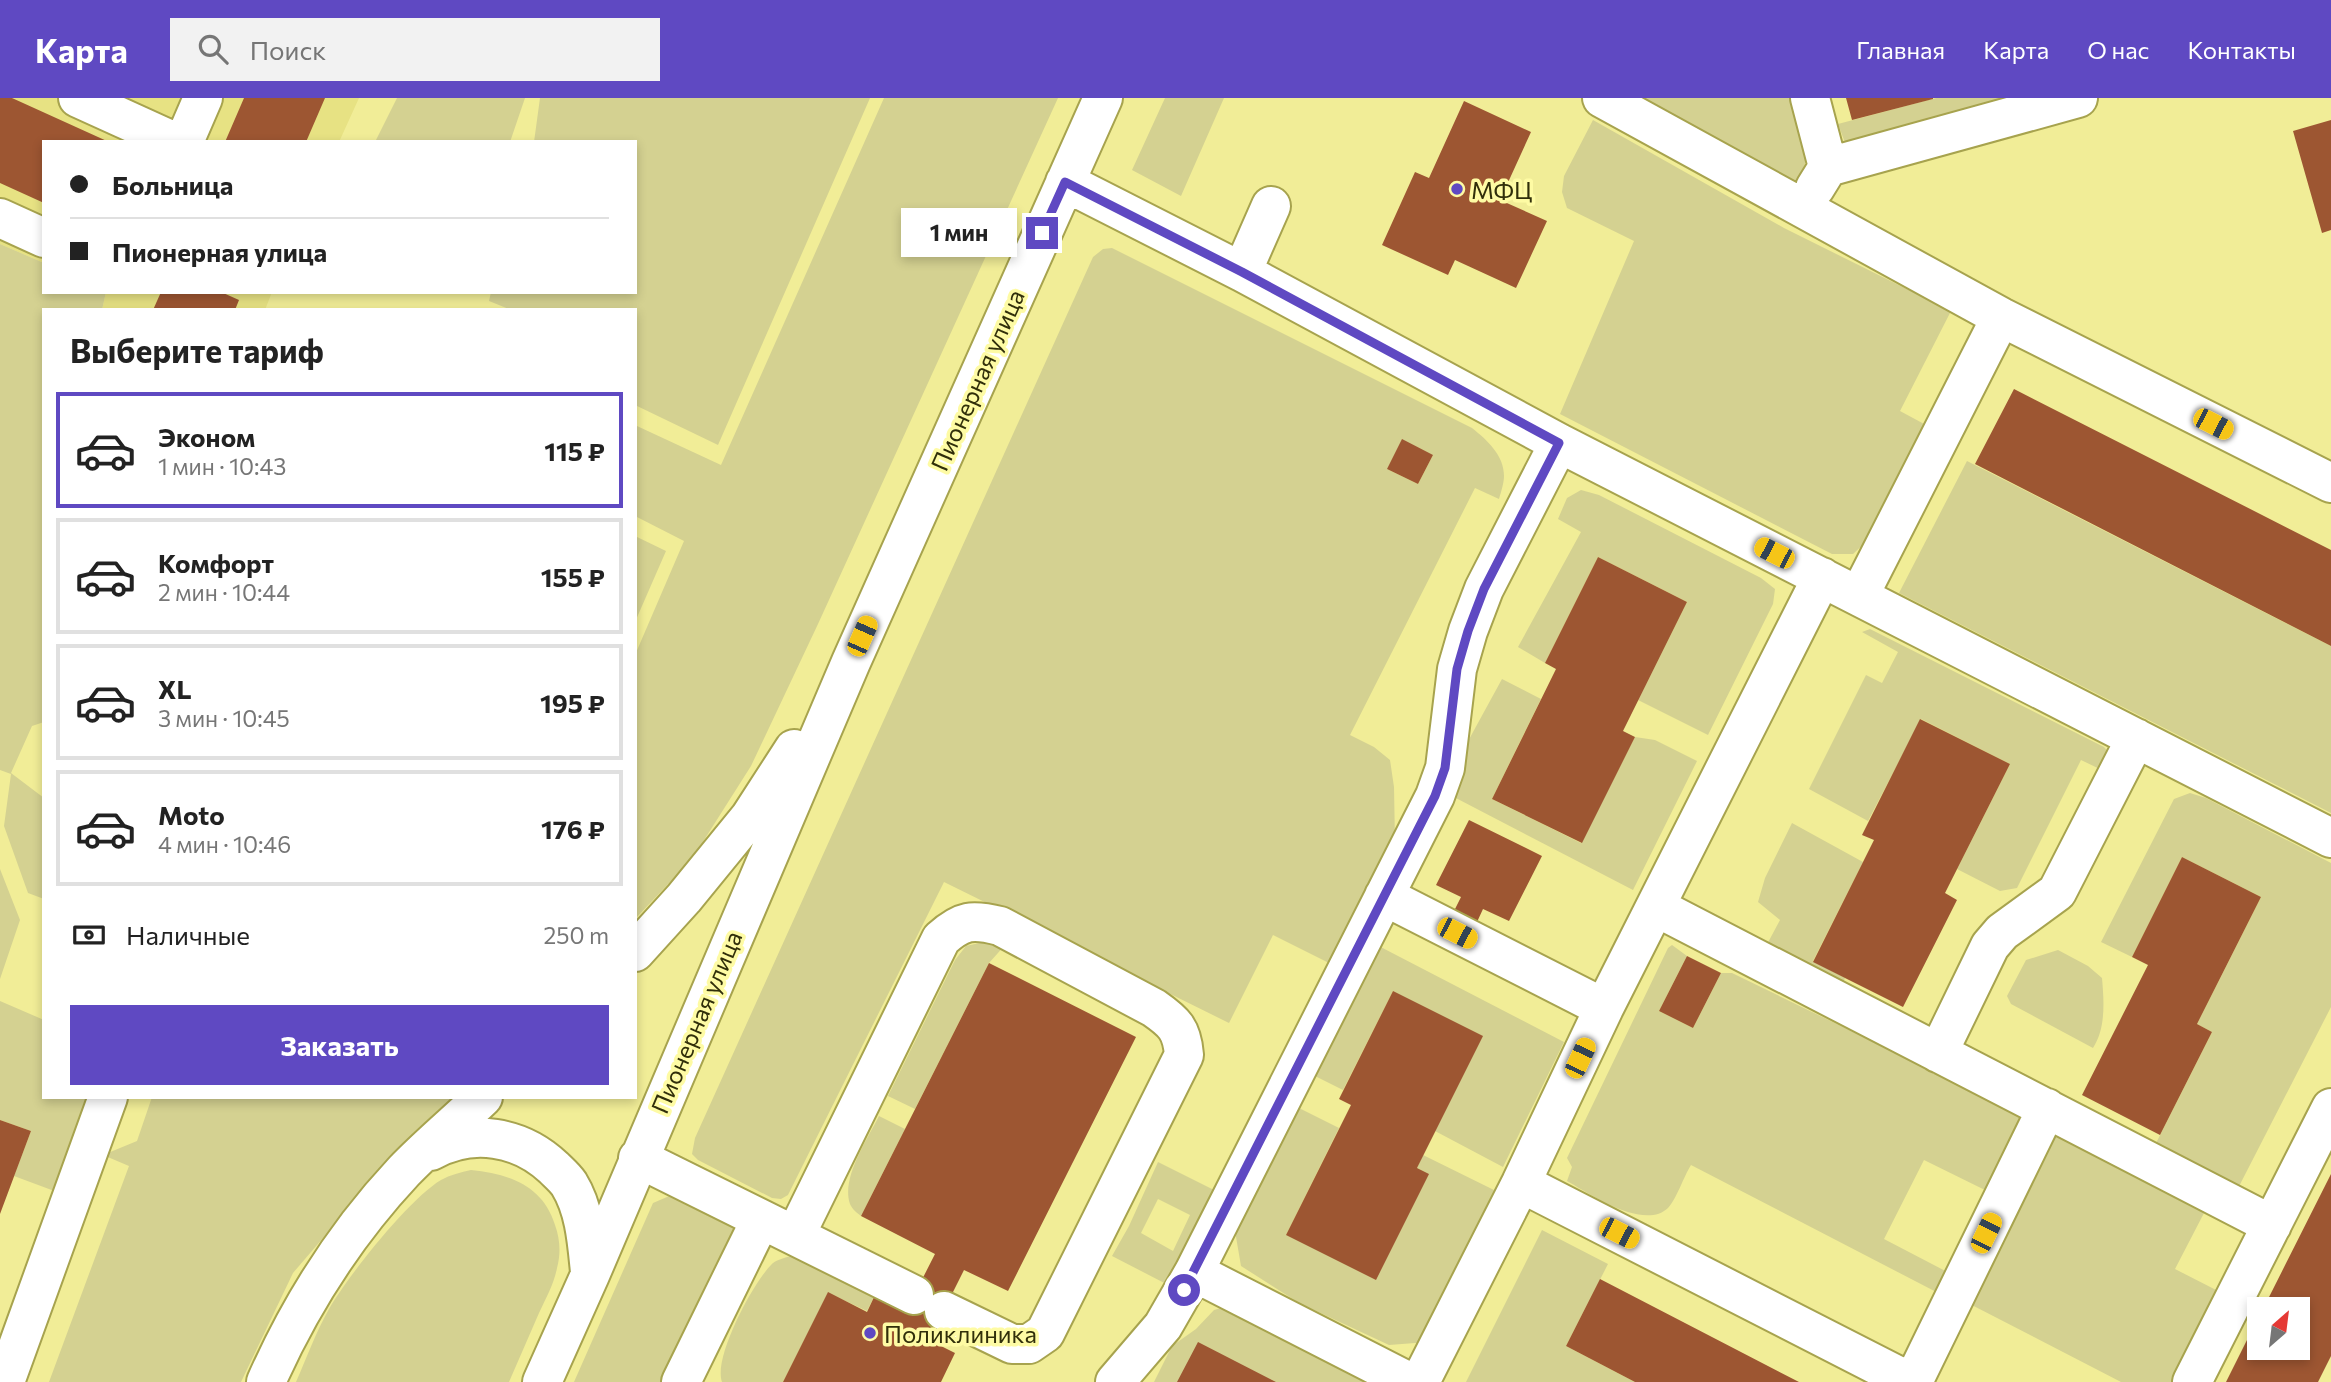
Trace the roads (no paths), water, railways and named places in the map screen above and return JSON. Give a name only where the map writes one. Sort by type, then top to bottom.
[{"type":"street","points":[[78,98],[171,140]]},
{"type":"street","points":[[185,140],[203,98]]},
{"type":"street","name":"Пионерная улица","points":[[542,1382],[851,662],[1102,98]]},
{"type":"street","points":[[1602,98],[2001,317],[2331,483]]},
{"type":"street","points":[[1810,98],[1828,167]]},
{"type":"street","points":[[1803,209],[1828,167],[2078,98]]},
{"type":"street","points":[[1065,182],[1242,272],[1559,443],[2331,838]]},
{"type":"street","points":[[1242,272],[1271,206]]},
{"type":"street","points":[[0,218],[42,237]]},
{"type":"street","points":[[1859,596],[2001,317]]},
{"type":"street","points":[[1115,1382],[1163,1326],[1194,1272],[1435,796],[1445,768],[1457,669],[1468,631],[1484,589],[1559,443]]},
{"type":"street","points":[[1420,1382],[1521,1183],[1604,1008],[1822,577]]},
{"type":"street","name":"Пионерная улица","points":[[637,950],[684,898],[750,817],[851,662]]},
{"type":"street","points":[[1938,1053],[1990,946],[2002,932],[2057,892],[2136,738]]},
{"type":"street","points":[[1384,896],[1604,1008]]},
{"type":"street","points":[[1656,906],[2272,1225]]},
{"type":"street","points":[[638,1158],[1012,1345],[1030,1344],[1045,1333],[1184,1055],[1183,1039],[1172,1021],[1154,1008],[1000,926],[978,921],[956,925],[941,939],[795,1236]]},
{"type":"street","points":[[5,1382],[107,1099]]},
{"type":"street","points":[[266,1382],[316,1283],[346,1239],[406,1168],[481,1099]]},
{"type":"street","points":[[1521,1183],[1912,1382],[2047,1108]]},
{"type":"street","points":[[2192,1382],[2331,1108]]},
{"type":"street","points":[[406,1168],[433,1149],[462,1138],[495,1138],[518,1144],[545,1159],[568,1181],[579,1205],[587,1238],[590,1275]]},
{"type":"street","points":[[681,1382],[761,1219]]},
{"type":"street","points":[[1194,1272],[1409,1382]]},
{"type":"place","name":"МФЦ","points":[[1457,189]]},
{"type":"place","name":"Поликлиника","points":[[870,1333]]}]
